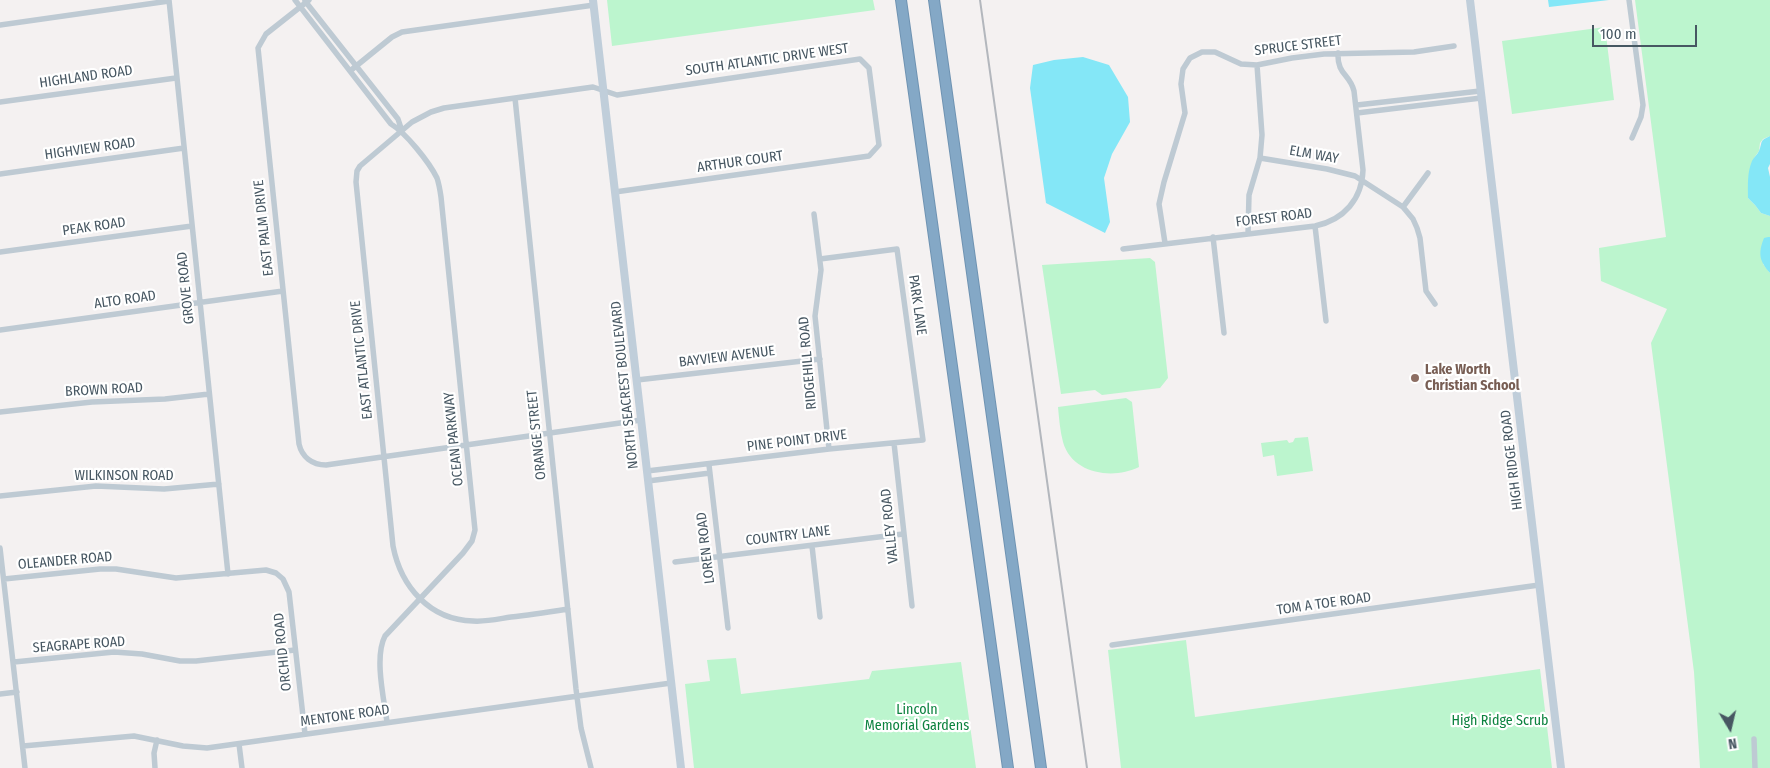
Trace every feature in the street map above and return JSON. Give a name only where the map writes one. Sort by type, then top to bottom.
[{"type":"highway","points":[[901,0],[1008,768]]},
{"type":"highway","points":[[934,0],[1041,768]]},
{"type":"street","points":[[0,25],[169,0]]},
{"type":"street","name":"GROVE ROAD","points":[[169,0],[228,574]]},
{"type":"street","name":"OCEAN PARKWAY","points":[[295,0],[391,124],[402,131]]},
{"type":"street","name":"HIGH RIDGE ROAD","points":[[1470,0],[1561,768]]},
{"type":"street","points":[[1629,0],[1643,105],[1641,117],[1632,138]]},
{"type":"street","name":"OCEAN PARKWAY","points":[[307,1],[398,119],[402,131],[432,170],[439,183],[475,521],[474,537],[463,554],[385,636],[380,650],[380,661],[387,722]]},
{"type":"street","name":"EAST PALM DRIVE","points":[[307,1],[266,34],[258,48],[299,444],[303,454],[311,462],[326,464],[384,456]]},
{"type":"street","points":[[350,71],[392,37],[402,32],[594,2]]},
{"type":"street","name":"NORTH SEACREST BOULEVARD","points":[[594,2],[681,768]]},
{"type":"street","name":"SPRUCE STREET","points":[[1165,243],[1159,204],[1185,113],[1181,84],[1183,70],[1190,58],[1202,52],[1215,52],[1241,64],[1257,65],[1338,52],[1414,52],[1454,46]]},
{"type":"street","name":"FOREST ROAD","points":[[1123,249],[1315,226],[1332,221],[1347,211],[1357,196],[1362,182],[1363,170],[1357,105],[1353,86],[1339,67],[1338,52]]},
{"type":"street","name":"SOUTH ATLANTIC DRIVE WEST","points":[[603,91],[617,94],[860,59],[869,68],[879,145],[869,156]]},
{"type":"street","points":[[1248,234],[1249,195],[1260,158],[1262,135],[1257,65]]},
{"type":"street","name":"HIGHLAND ROAD","points":[[0,102],[176,78]]},
{"type":"street","name":"EAST ATLANTIC DRIVE","points":[[568,609],[472,621],[455,618],[444,615],[421,600],[404,580],[396,558],[356,176],[363,162],[424,115],[436,110],[593,87],[603,91]]},
{"type":"street","points":[[1357,105],[1413,98],[1481,95]]},
{"type":"street","points":[[1357,113],[1481,95]]},
{"type":"street","name":"ORANGE STREET","points":[[515,98],[577,697],[581,728],[591,768]]},
{"type":"street","points":[[1413,98],[1413,106]]},
{"type":"street","name":"HIGHVIEW ROAD","points":[[0,174],[184,148]]},
{"type":"street","name":"ARTHUR COURT","points":[[615,192],[869,156]]},
{"type":"street","name":"ELM WAY","points":[[1260,158],[1327,168],[1355,176],[1403,207]]},
{"type":"street","points":[[1428,174],[1403,207],[1413,219],[1417,228],[1420,238],[1426,291],[1435,304]]},
{"type":"street","name":"RIDGEHILL ROAD","points":[[814,214],[821,276],[815,316],[829,449]]},
{"type":"street","name":"PEAK ROAD","points":[[0,252],[192,226]]},
{"type":"street","points":[[1315,226],[1326,321]]},
{"type":"street","points":[[1213,238],[1224,333]]},
{"type":"street","name":"PARK LANE","points":[[820,259],[897,249],[923,440]]},
{"type":"street","name":"ALTO ROAD","points":[[0,330],[283,291]]},
{"type":"street","name":"BAYVIEW AVENUE","points":[[636,380],[820,359]]},
{"type":"street","name":"BROWN ROAD","points":[[0,412],[92,402],[145,400],[210,394]]},
{"type":"street","points":[[384,456],[641,420]]},
{"type":"street","name":"PINE POINT DRIVE","points":[[647,472],[829,449],[923,440]]},
{"type":"street","name":"VALLEY ROAD","points":[[894,443],[912,606]]},
{"type":"street","name":"LOREN ROAD","points":[[709,465],[728,628]]},
{"type":"street","points":[[674,469],[675,477]]},
{"type":"street","points":[[648,481],[710,473]]},
{"type":"street","name":"WILKINSON ROAD","points":[[0,496],[96,486],[164,489],[219,484]]},
{"type":"street","name":"COUNTRY LANE","points":[[675,562],[903,534]]},
{"type":"street","points":[[812,546],[820,618]]},
{"type":"street","points":[[0,548],[4,579],[3,603],[14,662],[25,768]]},
{"type":"street","name":"OLEANDER ROAD","points":[[4,579],[100,569],[116,569],[176,578],[261,570],[276,573]]},
{"type":"street","name":"ORCHID ROAD","points":[[276,573],[288,587],[305,734]]},
{"type":"street","name":"TOM A TOE ROAD","points":[[1112,645],[1539,585]]},
{"type":"street","name":"SEAGRAPE ROAD","points":[[14,662],[114,652],[142,654],[180,661],[196,661],[296,650]]},
{"type":"street","name":"MENTONE ROAD","points":[[23,746],[125,736],[134,736],[195,748],[239,744],[671,683]]},
{"type":"street","points":[[0,694],[17,692]]},
{"type":"street","points":[[1754,739],[1755,768]]},
{"type":"street","points":[[155,768],[154,753],[157,740]]},
{"type":"street","points":[[239,744],[242,768]]},
{"type":"green space","points":[[607,0],[873,0],[875,10],[612,46]]},
{"type":"green space","points":[[1635,0],[1770,0],[1770,136],[1763,139],[1760,143],[1759,151],[1754,158],[1748,198],[1761,213],[1770,216],[1770,237],[1768,237],[1763,264],[1770,273],[1770,768],[1700,768],[1694,672],[1651,343],[1667,309],[1601,281],[1599,248],[1666,237]]},
{"type":"green space","points":[[1605,27],[1614,100],[1512,114],[1502,41]]},
{"type":"green space","points":[[1150,258],[1155,262],[1168,378],[1160,388],[1102,395],[1095,390],[1061,394],[1042,265]]},
{"type":"green space","points":[[1126,398],[1132,402],[1139,467],[1129,471],[1106,473],[1084,467],[1075,461],[1068,453],[1063,442],[1058,407]]},
{"type":"green space","points":[[1308,437],[1313,471],[1277,476],[1274,455],[1263,457],[1261,443],[1287,440],[1289,443],[1293,442],[1295,438]]},
{"type":"green space","name":"High Ridge Scrub","points":[[1186,640],[1195,717],[1540,669],[1552,768],[1121,768],[1108,650]]},
{"type":"green space","name":"Lincoln Memorial Gardens","points":[[736,658],[741,694],[869,679],[872,671],[961,662],[976,768],[694,768],[685,684],[710,681],[707,660]]},
{"type":"water","points":[[1548,0],[1609,0],[1549,7]]},
{"type":"water","points":[[1083,57],[1109,65],[1128,97],[1130,122],[1112,154],[1104,178],[1110,222],[1105,233],[1046,203],[1030,88],[1033,65],[1054,60]]},
{"type":"water","points":[[1770,136],[1770,164],[1768,168],[1770,177],[1770,216],[1761,213],[1748,198],[1748,188],[1752,161],[1759,151],[1763,140]]},
{"type":"water","points":[[1770,237],[1770,273],[1762,261],[1760,253],[1764,238]]},
{"type":"railway","points":[[980,0],[1087,768]]},
{"type":"place","name":"Lake Worth Christian School","points":[[1415,378]]}]
